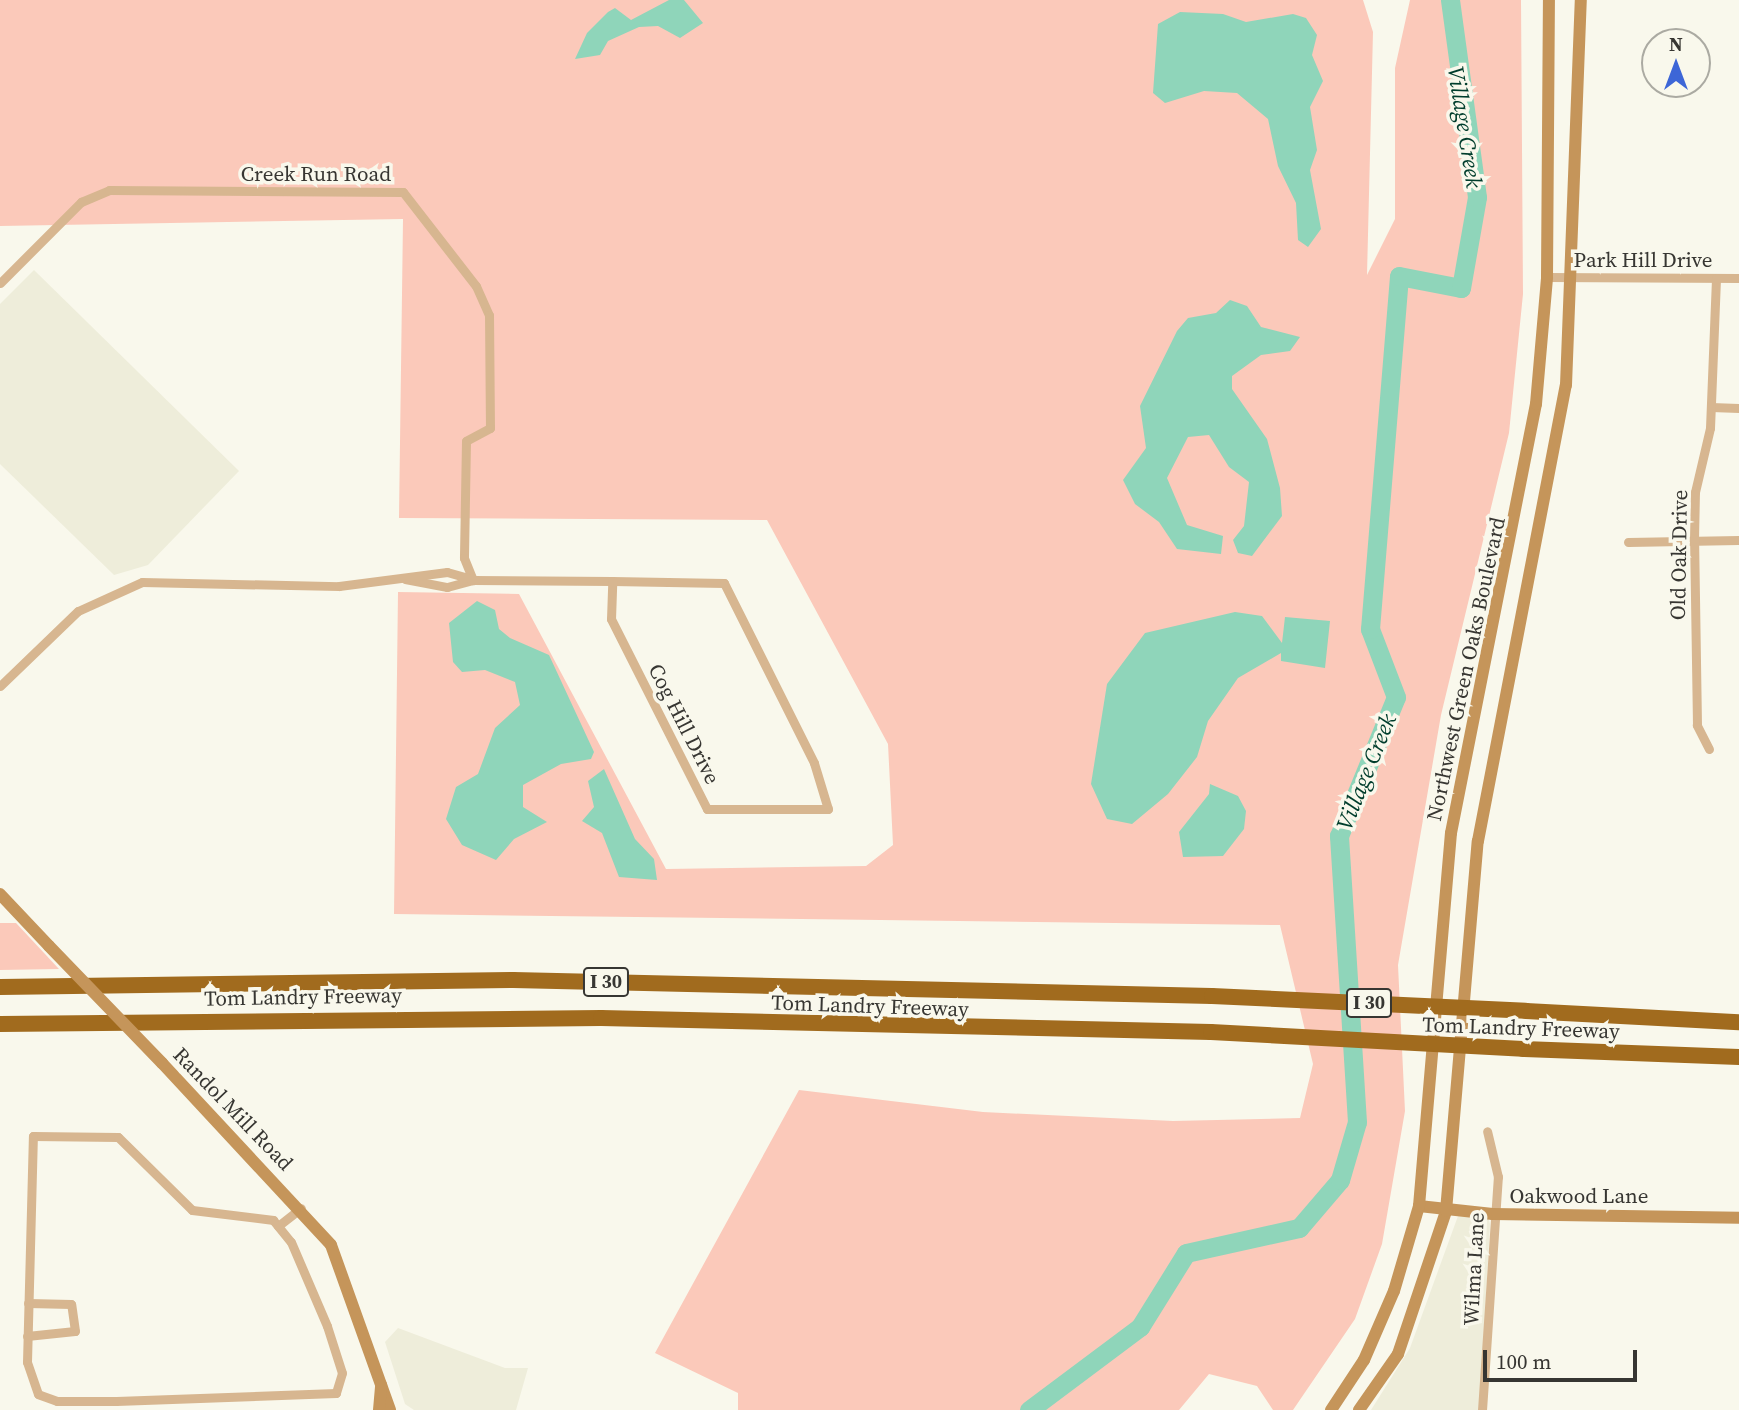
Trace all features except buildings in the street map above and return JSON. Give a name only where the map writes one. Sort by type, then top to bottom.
[{"type":"highway","name":"Tom Landry Freeway","points":[[0,987],[513,980],[1212,996],[1739,1022]]},
{"type":"highway","name":"Tom Landry Freeway","points":[[0,1024],[588,1018],[1211,1032],[1523,1049],[1739,1057]]},
{"type":"main road","name":"Northwest Green Oaks Boulevard","points":[[1331,1410],[1364,1360],[1394,1291],[1419,1206],[1451,834],[1520,507],[1547,277],[1549,0]]},
{"type":"main road","points":[[1359,1410],[1398,1354],[1446,1211],[1478,841],[1554,471],[1575,277],[1581,0]]},
{"type":"main road","name":"Randol Mill Road","points":[[0,894],[302,1208],[331,1245],[381,1385],[389,1404],[397,1410]]},
{"type":"main road","name":"Oakwood Lane","points":[[1419,1206],[1493,1214],[1739,1219]]},
{"type":"main road","name":"Randol Mill Road","points":[[379,1410],[381,1385]]},
{"type":"street","name":"Creek Run Road","points":[[0,283],[82,202],[109,190],[403,192],[476,286],[491,326],[490,428],[466,441],[464,558],[472,580]]},
{"type":"street","name":"Park Hill Drive","points":[[1547,277],[1739,278]]},
{"type":"street","name":"Old Oak Drive","points":[[1709,749],[1697,725],[1693,539],[1695,492],[1712,407],[1716,278]]},
{"type":"street","points":[[1712,407],[1739,408]]},
{"type":"street","points":[[1628,541],[1739,540]]},
{"type":"street","points":[[0,686],[78,611],[132,585],[161,580],[339,586],[447,572],[472,580]]},
{"type":"street","points":[[405,579],[447,587],[472,580],[612,581]]},
{"type":"street","name":"Cog Hill Drive","points":[[612,581],[724,583],[814,763],[828,809],[707,809],[611,619],[612,581]]},
{"type":"street","name":"Wilma Lane","points":[[1482,1410],[1493,1214],[1498,1177],[1488,1131]]},
{"type":"street","points":[[33,1136],[118,1137],[192,1210],[265,1217],[278,1226],[327,1326],[342,1373],[336,1393],[177,1400],[135,1405],[116,1401],[57,1401],[37,1394],[30,1385],[27,1336],[33,1136]]},
{"type":"street","points":[[278,1226],[302,1208]]},
{"type":"street","points":[[27,1336],[75,1331],[71,1304],[28,1303]]},
{"type":"shaded area","points":[[0,0],[1363,0],[1373,32],[1367,275],[1395,219],[1395,68],[1410,0],[1521,0],[1523,294],[1509,433],[1441,715],[1398,965],[1405,1111],[1382,1244],[1355,1319],[1293,1410],[1273,1410],[1257,1386],[1209,1374],[1179,1410],[738,1410],[738,1393],[655,1353],[799,1090],[983,1112],[1173,1121],[1300,1118],[1313,1064],[1280,925],[394,914],[398,592],[519,594],[666,869],[866,866],[893,845],[888,744],[767,520],[399,518],[403,219],[0,226]]},
{"type":"shaded area","points":[[669,0],[684,0],[703,23],[680,38],[658,26],[639,27],[608,41],[600,55],[575,59],[587,33],[608,12],[615,8],[631,20]]},
{"type":"shaded area","points":[[1180,12],[1223,14],[1246,22],[1293,14],[1306,18],[1317,35],[1312,55],[1323,81],[1310,107],[1317,150],[1310,170],[1321,229],[1308,247],[1298,240],[1296,203],[1278,166],[1268,119],[1237,93],[1204,91],[1165,103],[1153,93],[1158,24]]},
{"type":"shaded area","points":[[34,270],[239,471],[148,565],[114,575],[0,464],[0,304]]},
{"type":"shaded area","points":[[1230,300],[1247,306],[1261,327],[1300,337],[1290,351],[1261,355],[1232,376],[1232,389],[1267,439],[1280,488],[1282,516],[1252,556],[1238,553],[1233,540],[1244,526],[1249,482],[1229,467],[1209,435],[1188,437],[1167,478],[1187,525],[1223,536],[1221,554],[1177,549],[1159,522],[1135,504],[1123,480],[1146,448],[1140,406],[1177,331],[1188,318],[1216,313]]},
{"type":"shaded area","points":[[477,601],[495,610],[499,629],[510,638],[549,655],[594,752],[591,759],[561,764],[523,785],[523,807],[547,822],[514,839],[496,860],[462,845],[446,819],[456,787],[478,774],[495,728],[520,705],[515,682],[485,670],[462,672],[453,662],[449,623]]},
{"type":"shaded area","points":[[1235,612],[1262,616],[1282,643],[1285,617],[1330,621],[1325,668],[1281,661],[1281,653],[1238,678],[1208,721],[1197,757],[1168,794],[1132,824],[1107,819],[1091,784],[1107,684],[1145,633]]},
{"type":"shaded area","points":[[604,769],[635,839],[654,859],[657,880],[619,877],[602,833],[582,821],[594,807],[588,781]]},
{"type":"shaded area","points":[[1210,784],[1238,796],[1246,811],[1244,829],[1223,856],[1183,857],[1179,832],[1209,794]]},
{"type":"shaded area","points":[[0,923],[16,923],[59,969],[0,970]]},
{"type":"shaded area","points":[[1458,1216],[1488,1217],[1490,1224],[1480,1410],[1371,1410],[1410,1348]]},
{"type":"shaded area","points":[[398,1328],[505,1368],[528,1368],[516,1410],[414,1410],[405,1404],[385,1342]]},
{"type":"waterway","name":"Village Creek","points":[[1029,1410],[1140,1327],[1186,1253],[1299,1228],[1340,1180],[1357,1122],[1339,836],[1396,697],[1370,629],[1399,276],[1461,288],[1477,197],[1450,0]]}]
